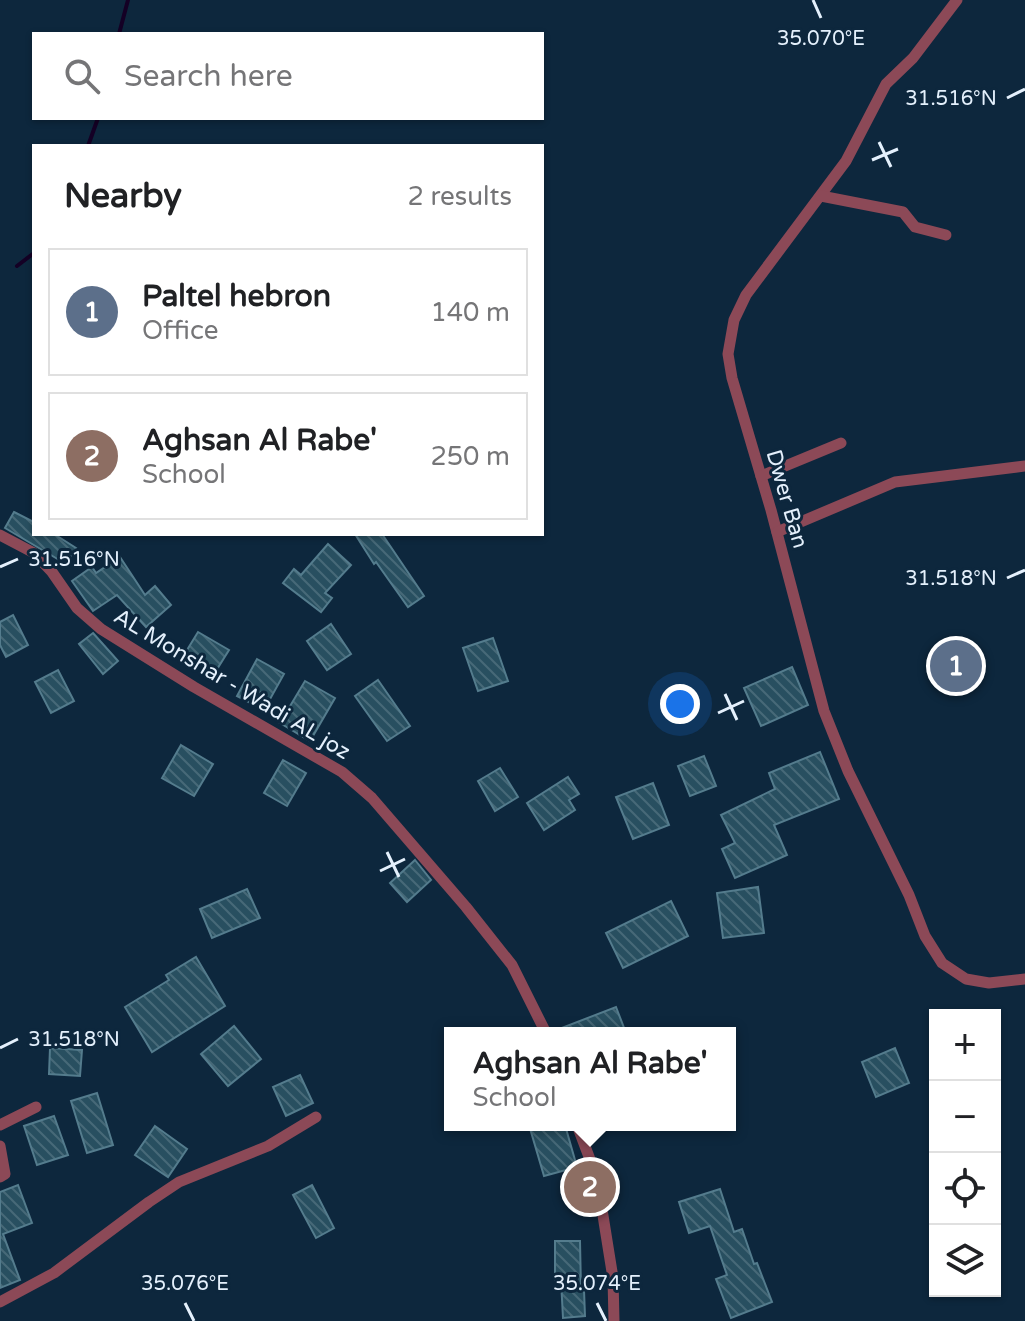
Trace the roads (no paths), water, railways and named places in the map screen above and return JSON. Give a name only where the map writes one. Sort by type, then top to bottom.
[{"type":"street","name":"Dwer Ban","points":[[957,0],[913,58],[886,84],[854,150],[746,295],[731,328],[728,347],[730,368],[828,722],[848,771],[909,895],[929,945],[947,969],[966,979],[989,983],[1025,979]]},
{"type":"street","points":[[821,196],[903,212],[915,227],[946,235]]},
{"type":"street","points":[[761,476],[841,443]]},
{"type":"street","points":[[777,532],[895,482],[1025,466]]},
{"type":"street","name":"AL Monshar - Wadi AL joz","points":[[0,535],[24,546],[44,562],[77,608],[101,629],[194,687],[342,772],[372,798],[512,965],[543,1027]]},
{"type":"street","points":[[0,1125],[36,1107]]},
{"type":"street","points":[[0,1302],[54,1273],[179,1182],[268,1146],[316,1117]]},
{"type":"street","points":[[579,1131],[597,1178],[613,1278],[614,1321]]},
{"type":"street","points":[[0,1146],[5,1174],[0,1177]]},
{"type":"waterway","points":[[120,32],[128,0]]},
{"type":"waterway","points":[[89,144],[97,120]]},
{"type":"waterway","points":[[17,266],[32,255]]},
{"type":"place","name":"Paltel hebron","points":[[956,666]]},
{"type":"place","name":"Aghsan Al Rabe'","points":[[590,1187]]}]
